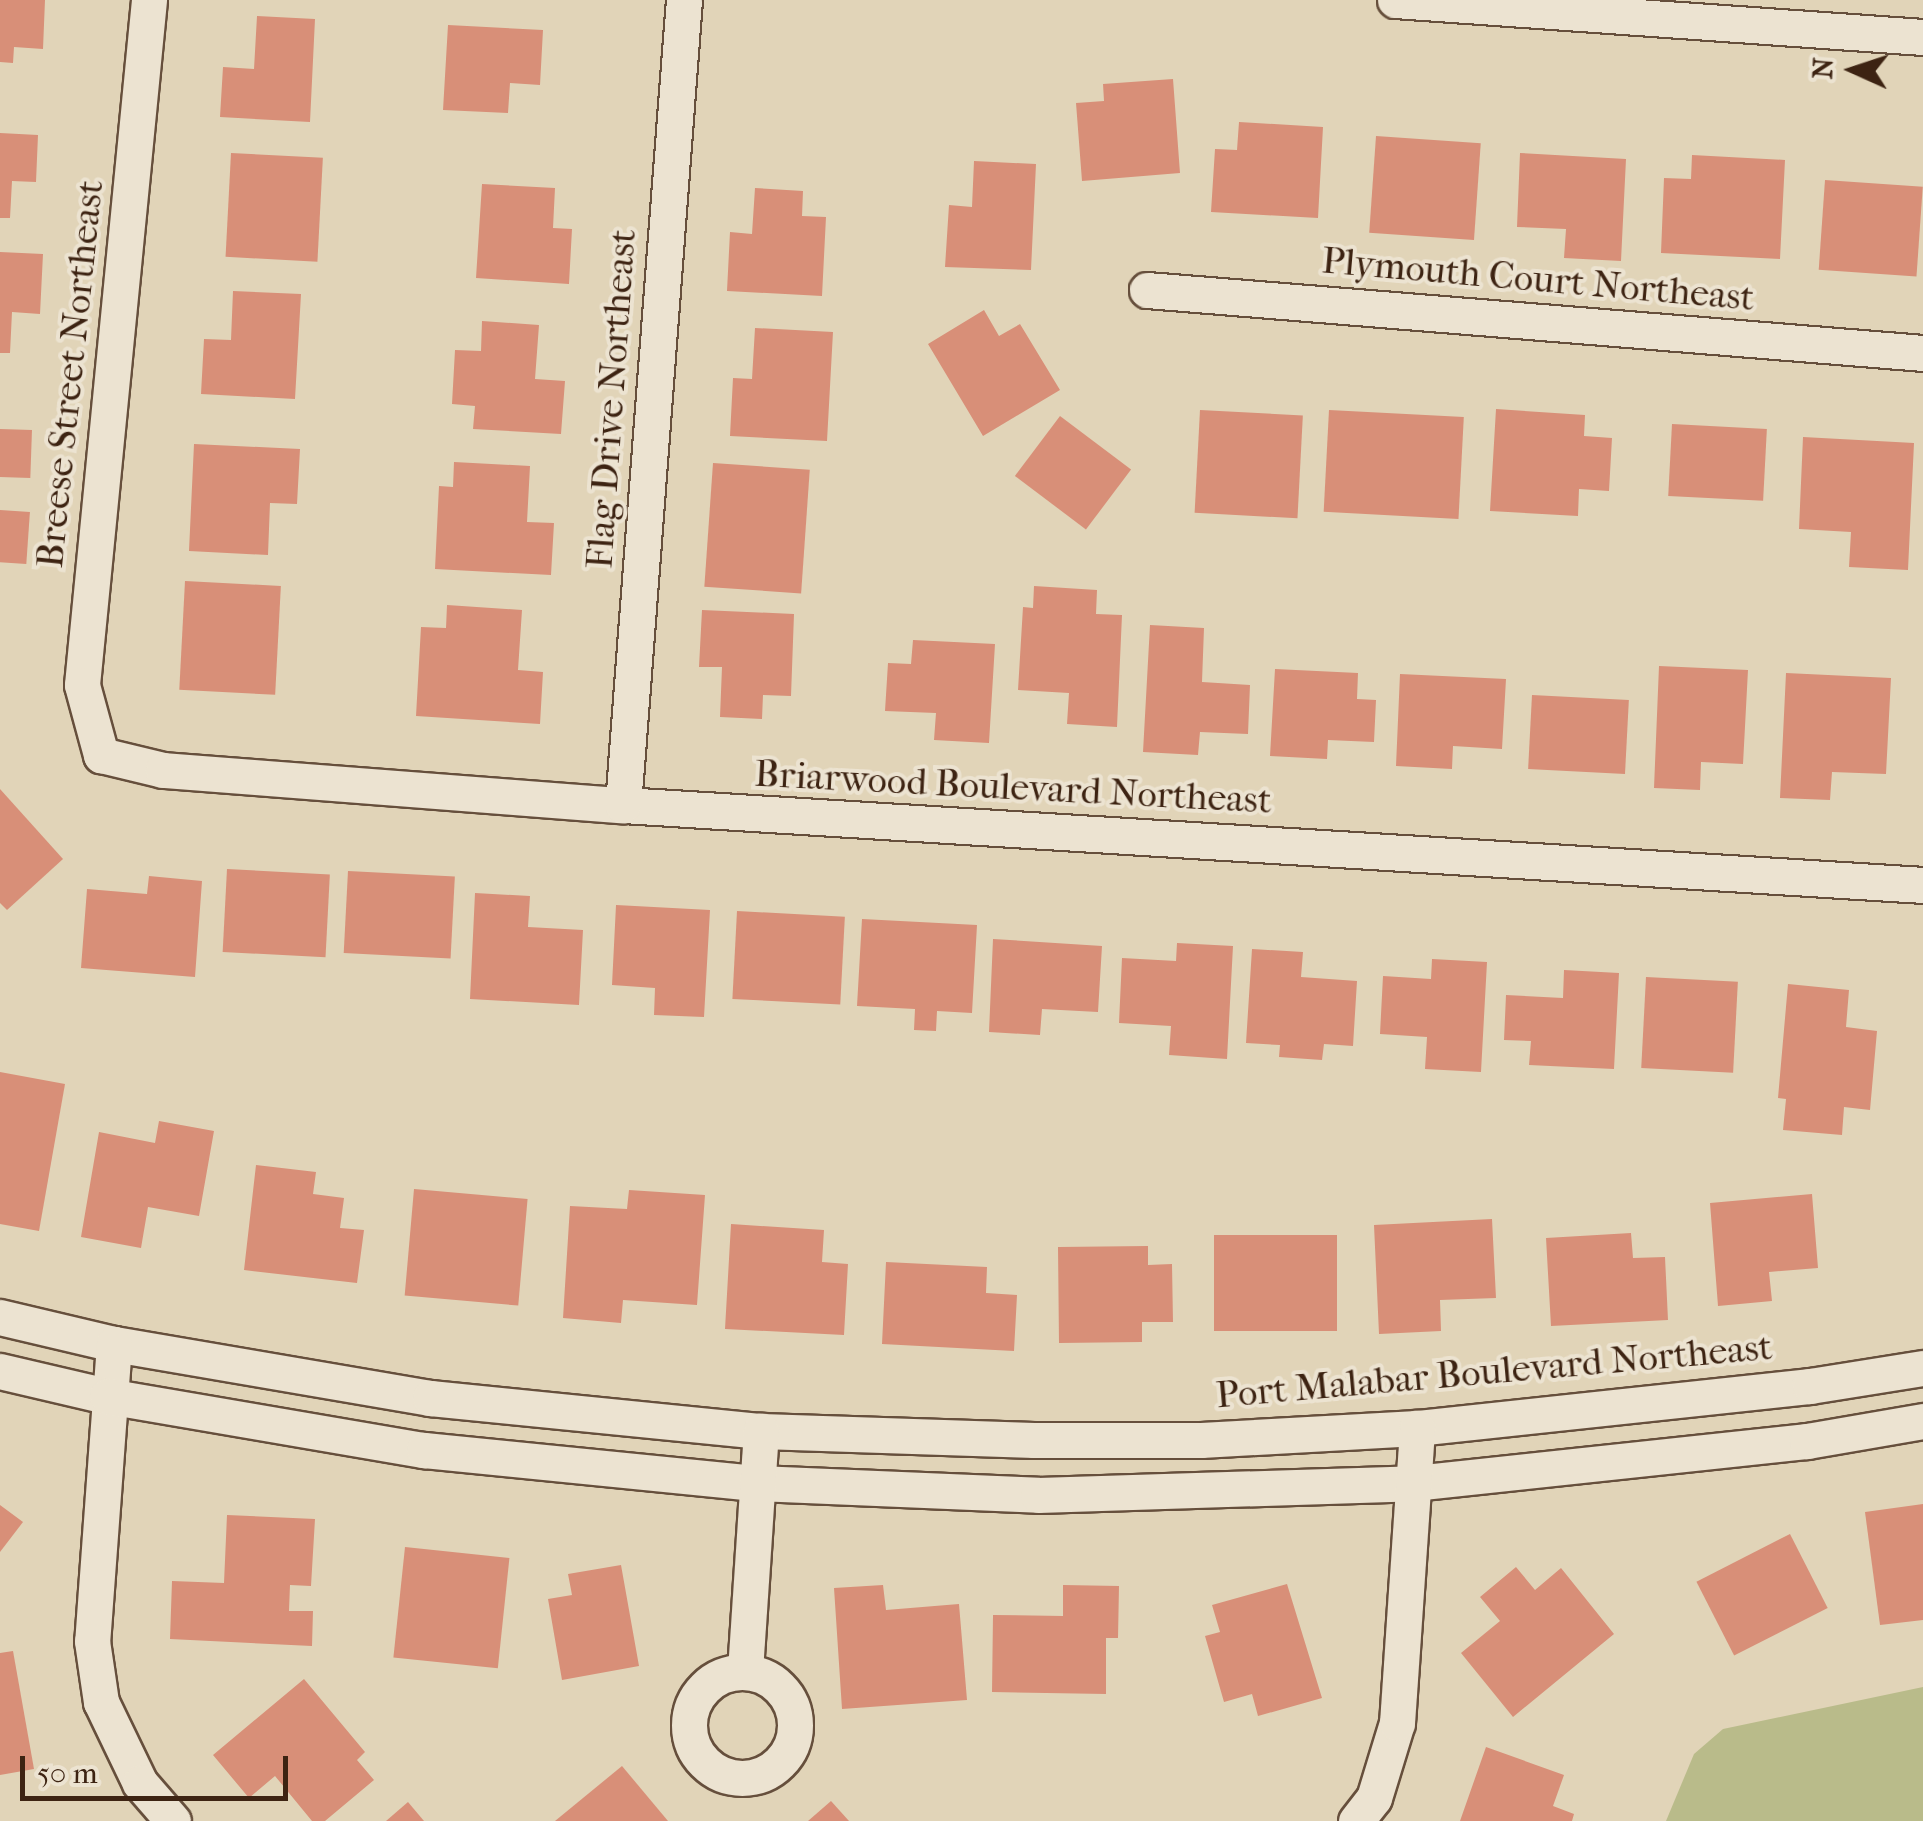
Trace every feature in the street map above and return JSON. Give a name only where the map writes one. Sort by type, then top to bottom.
[{"type":"street","name":"Breese Street Northeast","points":[[100,755],[82,684],[149,0]]},
{"type":"street","name":"Flag Drive Northeast","points":[[623,806],[684,0]]},
{"type":"street","points":[[1395,0],[1923,37]]},
{"type":"street","name":"Plymouth Court Northeast","points":[[1146,290],[1923,353]]},
{"type":"street","name":"Briarwood Boulevard Northeast","points":[[100,755],[163,770],[623,806],[1923,885]]},
{"type":"street","name":"Port Malabar Boulevard Northeast","points":[[0,1317],[114,1344],[430,1398],[760,1431],[1071,1440],[1201,1440],[1417,1428],[1810,1386],[1923,1368]]},
{"type":"street","points":[[114,1344],[92,1642],[101,1702],[140,1783],[173,1821]]},
{"type":"street","points":[[0,1371],[108,1396],[424,1450],[757,1484],[1038,1495],[1414,1483],[1807,1441],[1923,1421]]},
{"type":"street","points":[[1356,1821],[1374,1798],[1397,1722],[1417,1428]]},
{"type":"street","points":[[745,1672],[760,1431]]},
{"type":"green space","points":[[1923,1687],[1923,1821],[1666,1821],[1694,1754],[1723,1729]]},
{"type":"building","points":[[0,0],[45,0],[43,49],[14,47],[13,63],[0,62]]},
{"type":"building","points":[[257,16],[315,19],[310,122],[220,117],[223,67],[254,69]]},
{"type":"building","points":[[448,25],[543,30],[540,85],[510,83],[508,113],[443,110]]},
{"type":"building","points":[[1173,79],[1180,173],[1082,181],[1076,103],[1104,101],[1103,84]]},
{"type":"building","points":[[1239,122],[1323,127],[1318,218],[1211,212],[1215,149],[1237,150]]},
{"type":"building","points":[[0,133],[38,135],[36,182],[12,181],[10,218],[0,218]]},
{"type":"building","points":[[1376,136],[1481,143],[1474,240],[1369,233]]},
{"type":"building","points":[[231,153],[323,158],[317,262],[226,257]]},
{"type":"building","points":[[1520,153],[1626,159],[1621,261],[1564,258],[1566,229],[1517,227]]},
{"type":"building","points":[[1692,155],[1785,160],[1780,259],[1661,253],[1664,178],[1691,179]]},
{"type":"building","points":[[974,161],[1036,164],[1031,270],[945,267],[949,205],[972,207]]},
{"type":"building","points":[[1825,180],[1923,187],[1916,277],[1819,270]]},
{"type":"building","points":[[482,184],[555,188],[553,228],[572,229],[569,284],[476,278]]},
{"type":"building","points":[[755,188],[803,191],[802,216],[826,217],[822,296],[727,291],[730,232],[752,234]]},
{"type":"building","points":[[0,252],[43,254],[40,314],[12,312],[10,353],[0,353]]},
{"type":"building","points":[[233,291],[301,294],[295,399],[201,394],[204,339],[231,340]]},
{"type":"building","points":[[984,310],[999,336],[1020,324],[1060,390],[983,436],[928,344]]},
{"type":"building","points":[[482,321],[539,325],[535,379],[565,381],[561,434],[473,429],[475,406],[452,404],[455,350],[481,351]]},
{"type":"building","points":[[755,328],[833,332],[827,441],[730,436],[733,378],[752,379]]},
{"type":"building","points":[[1496,409],[1585,415],[1584,436],[1612,438],[1609,491],[1579,489],[1578,516],[1490,511]]},
{"type":"building","points":[[1200,410],[1303,415],[1297,518],[1195,513]]},
{"type":"building","points":[[1329,410],[1464,417],[1458,519],[1324,512]]},
{"type":"building","points":[[1060,416],[1131,470],[1086,529],[1015,476]]},
{"type":"building","points":[[1672,424],[1767,429],[1763,501],[1668,496]]},
{"type":"building","points":[[0,429],[32,430],[30,478],[0,477]]},
{"type":"building","points":[[1803,437],[1914,443],[1908,570],[1849,567],[1851,532],[1799,529]]},
{"type":"building","points":[[194,444],[300,449],[297,504],[270,503],[268,555],[189,551]]},
{"type":"building","points":[[454,462],[530,466],[527,522],[554,523],[551,575],[435,569],[439,486],[453,487]]},
{"type":"building","points":[[713,463],[810,470],[801,593],[704,587]]},
{"type":"building","points":[[0,510],[30,512],[26,564],[0,562]]},
{"type":"building","points":[[185,581],[281,586],[275,695],[179,690]]},
{"type":"building","points":[[1034,586],[1097,590],[1096,614],[1122,615],[1117,727],[1067,724],[1069,693],[1018,690],[1023,607],[1033,608]]},
{"type":"building","points":[[447,605],[522,610],[518,670],[543,672],[540,724],[416,716],[421,627],[446,628]]},
{"type":"building","points":[[702,610],[794,614],[791,696],[763,695],[762,719],[720,717],[722,667],[699,667]]},
{"type":"building","points":[[1150,625],[1204,628],[1202,682],[1250,685],[1248,734],[1200,732],[1198,755],[1143,752]]},
{"type":"building","points":[[913,640],[995,644],[989,743],[934,740],[936,713],[885,711],[888,663],[911,664]]},
{"type":"building","points":[[1659,666],[1748,670],[1743,764],[1701,762],[1700,790],[1654,788]]},
{"type":"building","points":[[1275,669],[1358,673],[1357,699],[1376,700],[1374,742],[1328,740],[1327,759],[1270,756]]},
{"type":"building","points":[[1786,673],[1891,678],[1886,774],[1832,772],[1830,800],[1780,798]]},
{"type":"building","points":[[1400,674],[1506,679],[1502,749],[1453,746],[1452,769],[1396,766]]},
{"type":"building","points":[[1532,695],[1629,700],[1625,774],[1528,769]]},
{"type":"building","points":[[0,789],[63,859],[7,910],[0,903]]},
{"type":"building","points":[[227,869],[330,874],[326,957],[223,952]]},
{"type":"building","points":[[348,871],[455,877],[451,958],[344,953]]},
{"type":"building","points":[[149,876],[202,881],[195,977],[81,968],[87,889],[147,894]]},
{"type":"building","points":[[475,893],[530,896],[528,927],[583,930],[579,1005],[470,999]]},
{"type":"building","points":[[616,905],[710,910],[704,1017],[654,1015],[655,988],[612,985]]},
{"type":"building","points":[[737,911],[845,917],[840,1005],[732,999]]},
{"type":"building","points":[[862,919],[977,925],[972,1013],[937,1011],[936,1031],[914,1030],[915,1009],[857,1006]]},
{"type":"building","points":[[993,939],[1102,946],[1098,1012],[1042,1009],[1040,1035],[989,1032]]},
{"type":"building","points":[[1177,943],[1233,946],[1227,1059],[1169,1055],[1171,1026],[1119,1023],[1122,958],[1176,961]]},
{"type":"building","points":[[1252,949],[1303,952],[1301,977],[1357,981],[1353,1046],[1324,1044],[1322,1060],[1279,1057],[1280,1045],[1246,1043]]},
{"type":"building","points":[[1432,959],[1487,962],[1481,1072],[1425,1069],[1427,1037],[1380,1034],[1383,976],[1431,979]]},
{"type":"building","points":[[1564,970],[1619,973],[1614,1069],[1529,1065],[1531,1041],[1504,1040],[1506,995],[1563,998]]},
{"type":"building","points":[[1646,977],[1738,982],[1733,1073],[1641,1068]]},
{"type":"building","points":[[1788,984],[1849,990],[1846,1027],[1877,1031],[1870,1110],[1844,1107],[1842,1135],[1783,1130],[1786,1099],[1778,1098]]},
{"type":"building","points":[[0,1072],[65,1084],[39,1231],[0,1224]]},
{"type":"building","points":[[159,1121],[214,1131],[199,1216],[148,1207],[141,1248],[81,1237],[99,1132],[155,1143]]},
{"type":"building","points":[[256,1165],[316,1172],[313,1194],[344,1198],[340,1228],[364,1230],[357,1283],[244,1270]]},
{"type":"building","points":[[414,1189],[528,1199],[518,1306],[405,1296]]},
{"type":"building","points":[[629,1190],[705,1195],[697,1305],[623,1300],[621,1323],[563,1318],[570,1206],[627,1209]]},
{"type":"building","points":[[1812,1194],[1818,1268],[1769,1272],[1772,1301],[1718,1306],[1710,1203]]},
{"type":"building","points":[[1492,1219],[1496,1298],[1440,1300],[1441,1331],[1379,1334],[1374,1225]]},
{"type":"building","points":[[731,1224],[824,1230],[822,1262],[848,1264],[844,1335],[725,1329]]},
{"type":"building","points":[[1631,1233],[1633,1258],[1665,1257],[1668,1320],[1551,1326],[1546,1238]]},
{"type":"building","points":[[1214,1235],[1337,1235],[1337,1331],[1214,1331]]},
{"type":"building","points":[[1148,1246],[1148,1265],[1172,1264],[1173,1322],[1142,1322],[1142,1342],[1059,1343],[1058,1247]]},
{"type":"building","points":[[886,1262],[987,1267],[986,1293],[1017,1295],[1014,1351],[882,1344]]},
{"type":"building","points":[[1923,1504],[1923,1620],[1880,1625],[1865,1512]]},
{"type":"building","points":[[0,1505],[23,1522],[0,1552]]},
{"type":"building","points":[[227,1515],[315,1519],[311,1586],[290,1585],[289,1611],[313,1611],[312,1646],[170,1639],[172,1581],[224,1583]]},
{"type":"building","points":[[1790,1534],[1828,1608],[1734,1656],[1696,1582]]},
{"type":"building","points":[[405,1547],[509,1558],[498,1668],[393,1657]]},
{"type":"building","points":[[621,1565],[639,1666],[562,1680],[548,1599],[572,1595],[568,1574]]},
{"type":"building","points":[[1516,1567],[1535,1590],[1561,1568],[1614,1634],[1513,1717],[1461,1653],[1500,1621],[1480,1597]]},
{"type":"building","points":[[1287,1584],[1322,1698],[1258,1716],[1252,1694],[1224,1702],[1205,1636],[1220,1632],[1212,1605]]},
{"type":"building","points":[[883,1585],[886,1610],[959,1604],[967,1700],[842,1709],[834,1588]]},
{"type":"building","points":[[1063,1585],[1119,1586],[1118,1638],[1106,1638],[1106,1694],[992,1692],[993,1615],[1063,1616]]},
{"type":"building","points":[[13,1651],[34,1769],[0,1775],[0,1653]]},
{"type":"building","points":[[304,1679],[365,1752],[357,1760],[374,1780],[325,1821],[312,1821],[275,1776],[249,1798],[213,1755]]},
{"type":"building","points":[[1486,1747],[1564,1775],[1553,1806],[1574,1814],[1572,1821],[1460,1821]]},
{"type":"building","points":[[622,1766],[668,1821],[555,1821]]},
{"type":"building","points":[[831,1801],[849,1821],[808,1821]]},
{"type":"building","points":[[408,1802],[424,1821],[386,1821]]}]
